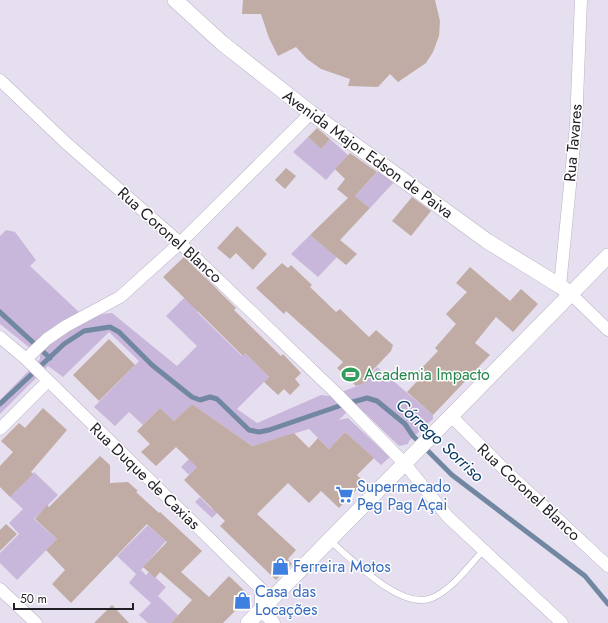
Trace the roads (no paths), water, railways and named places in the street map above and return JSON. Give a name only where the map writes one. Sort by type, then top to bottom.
[{"type":"street","name":"Avenida Major Edson de Paiva","points":[[176,0],[222,43],[311,113],[486,241],[566,290]]},
{"type":"street","name":"Rua Tavares","points":[[566,290],[576,125],[581,0]]},
{"type":"street","name":"Rua Coronel Blanco","points":[[0,80],[65,142],[180,243],[350,408],[408,461]]},
{"type":"street","points":[[0,430],[37,370],[47,339],[66,326],[120,297],[180,243],[311,113]]},
{"type":"street","points":[[248,623],[452,418],[566,290],[608,256]]},
{"type":"street","points":[[566,290],[608,330]]},
{"type":"street","name":"Rua Duque de Caxias","points":[[0,337],[37,370],[260,589],[261,611]]},
{"type":"street","name":"Rua Coronel Blanco","points":[[452,418],[509,474],[608,566]]},
{"type":"street","points":[[408,461],[448,517],[562,623]]},
{"type":"street","points":[[0,590],[36,623]]},
{"type":"street","points":[[261,611],[274,623]]},
{"type":"lane","points":[[329,540],[391,591],[404,597],[420,600],[431,598],[446,590],[484,550]]},
{"type":"waterway","points":[[0,312],[50,358]]},
{"type":"waterway","name":"Córrego Sorriso","points":[[0,404],[64,344],[84,331],[110,327],[119,332],[152,365],[192,397],[200,400],[210,397],[217,399],[249,430],[259,432],[269,430],[367,398],[377,401],[405,424],[413,436],[452,475],[585,576],[608,604]]},
{"type":"place","name":"Academia Impacto","points":[[351,374]]},
{"type":"place","name":"Supermecado Peg Pag Açai","points":[[344,495]]},
{"type":"place","name":"Ferreira Motos","points":[[280,566]]},
{"type":"place","name":"Casa das Locações","points":[[242,600]]}]
